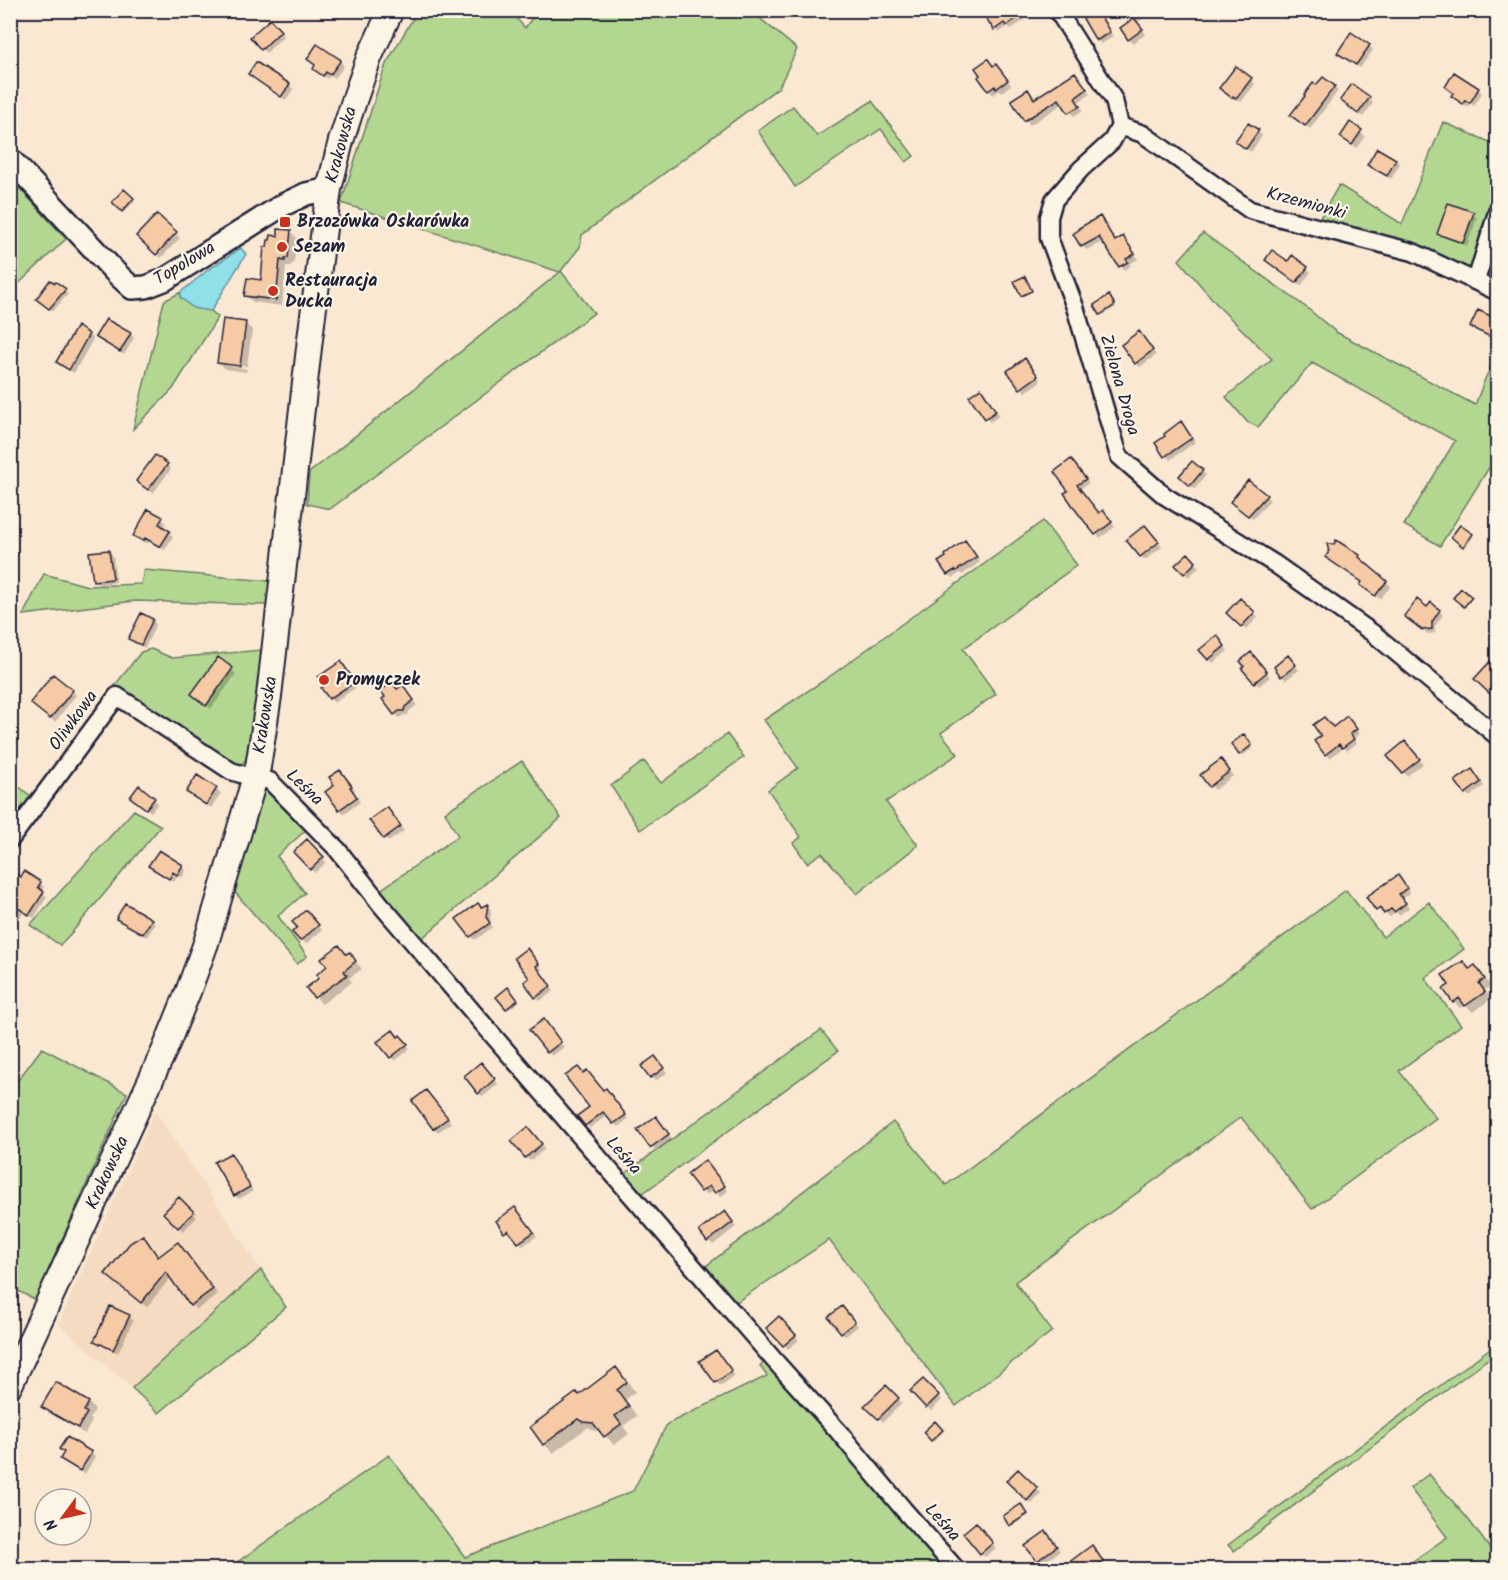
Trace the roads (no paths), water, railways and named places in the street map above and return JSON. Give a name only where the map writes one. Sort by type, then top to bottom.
[{"type":"main road","name":"Krakowska","points":[[10,1384],[181,1010],[206,943],[258,767],[270,696],[329,189],[355,98],[373,49],[391,10]]},
{"type":"street","points":[[1057,10],[1114,100],[1120,126]]},
{"type":"street","name":"Krzemionki","points":[[1120,126],[1143,134],[1250,210],[1413,252],[1497,292]]},
{"type":"street","name":"Zielona Droga","points":[[1120,126],[1112,141],[1054,200],[1049,217],[1049,238],[1075,307],[1119,456],[1165,495],[1275,564],[1374,634],[1497,737]]},
{"type":"street","name":"Topolowa","points":[[10,159],[132,288],[146,287],[164,280],[283,205],[306,194],[329,189]]},
{"type":"street","points":[[1476,281],[1497,209]]},
{"type":"street","name":"Oliwkowa","points":[[10,840],[117,696],[231,771],[254,778]]},
{"type":"street","name":"Leśna","points":[[254,778],[270,781],[337,849],[382,906],[496,1039],[957,1569]]},
{"type":"water","points":[[241,248],[246,254],[211,311],[193,308],[180,297],[181,292],[209,269]]},
{"type":"place","name":"Brzozówka Oskarówka","points":[[285,222]]},
{"type":"place","name":"Sezam","points":[[282,247]]},
{"type":"place","name":"Restauracja Ducka","points":[[273,291]]},
{"type":"place","name":"Promyczek","points":[[324,680]]}]
